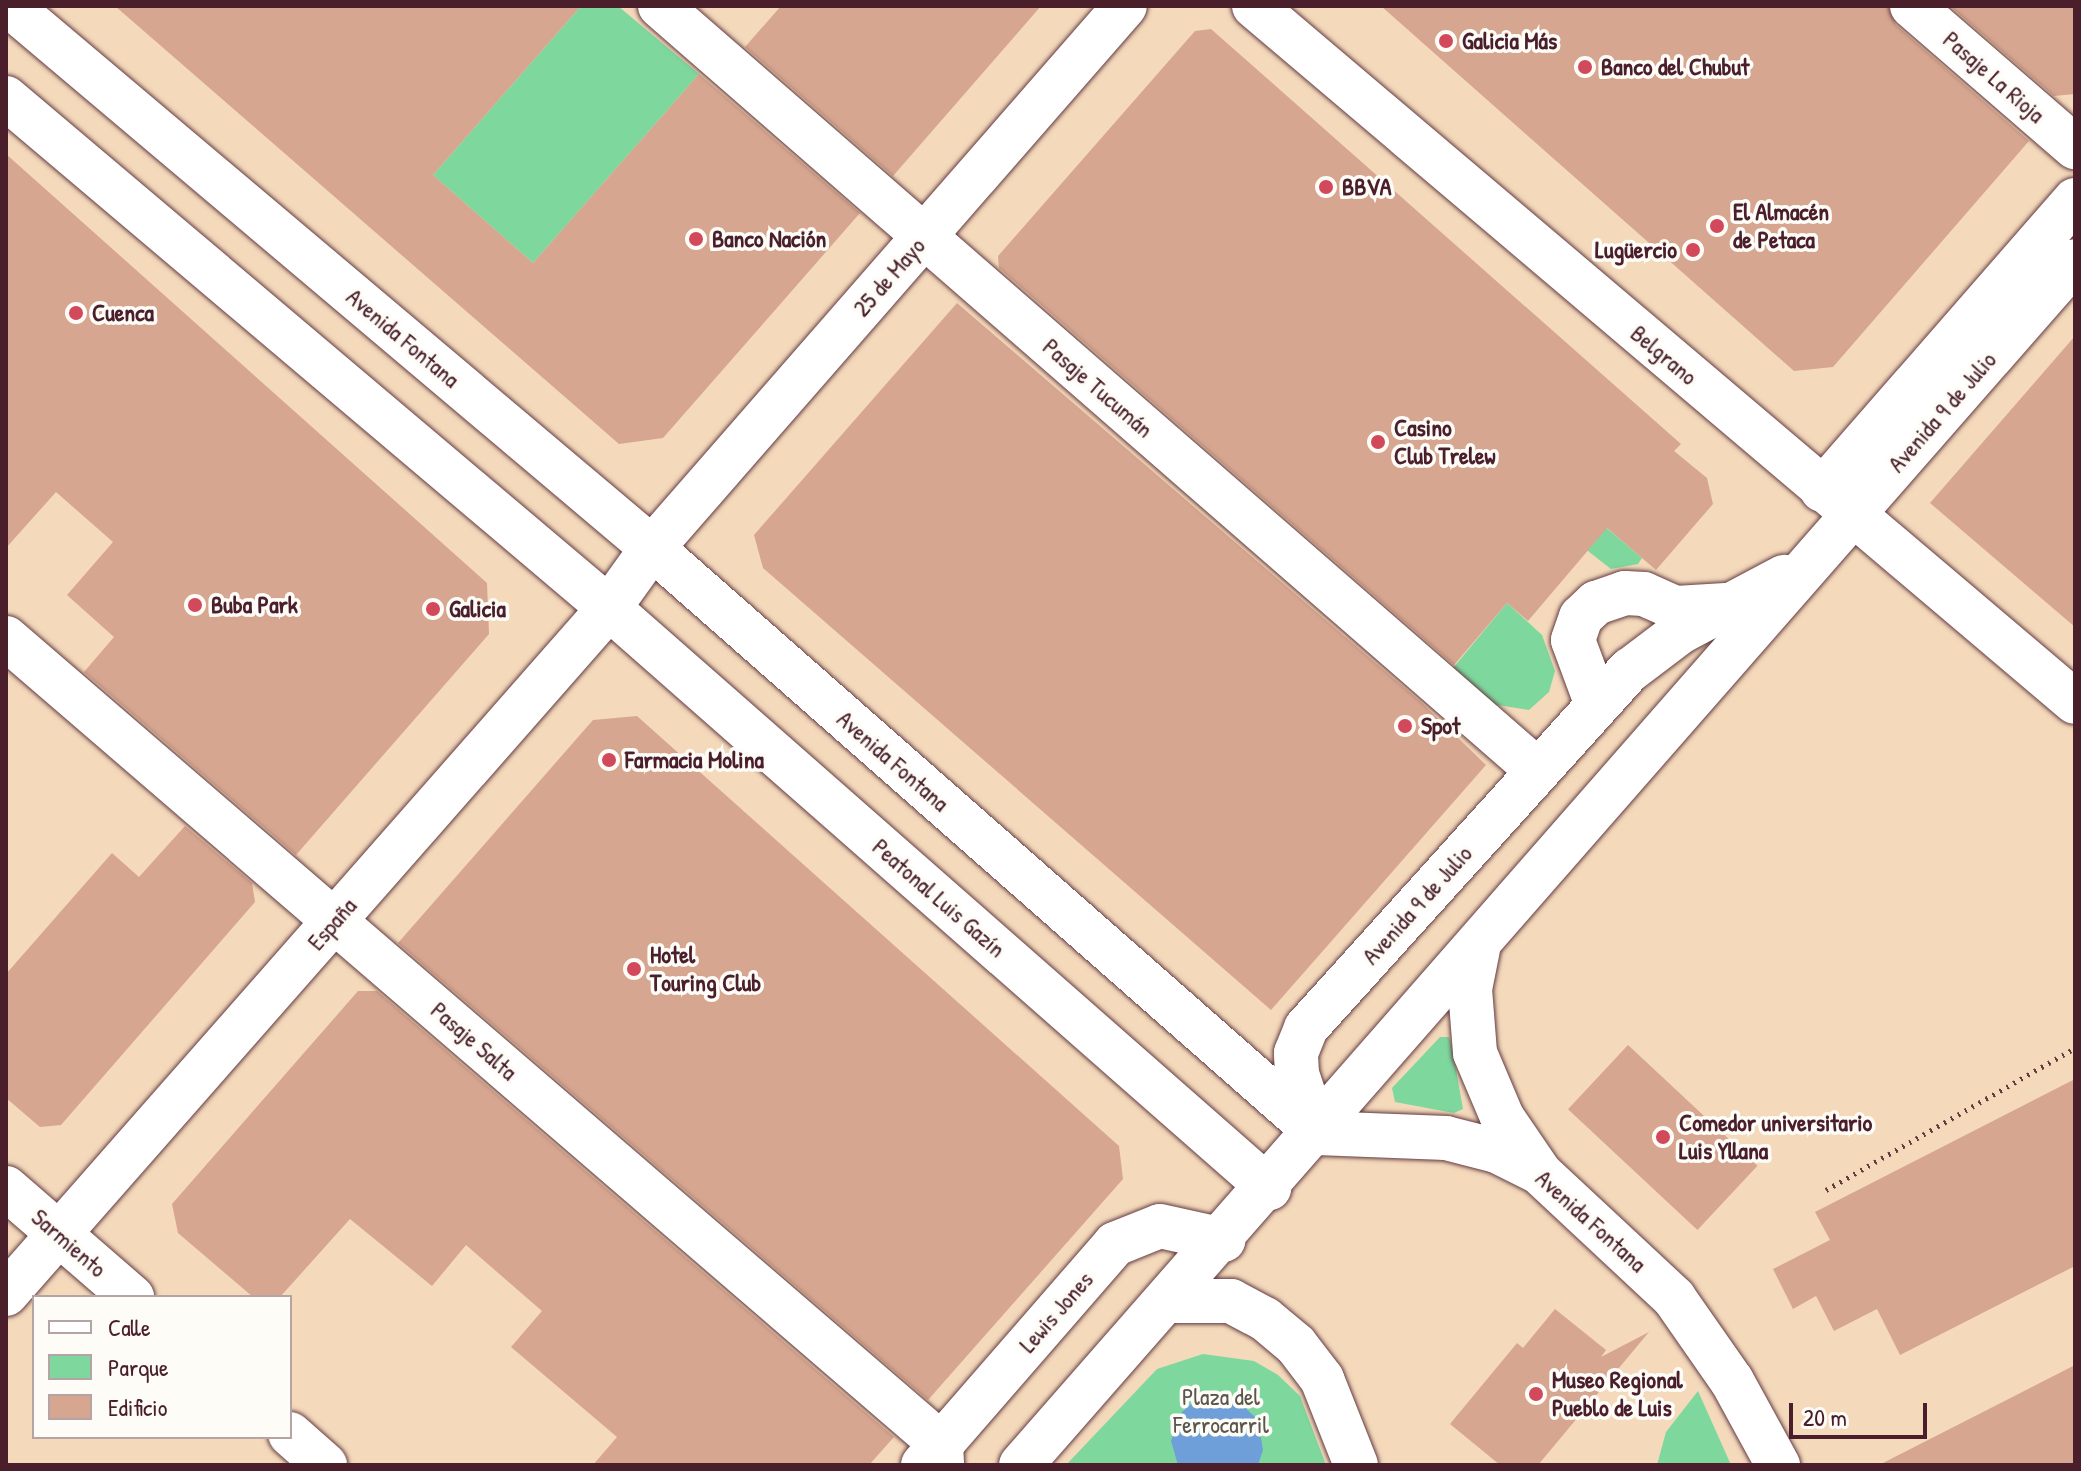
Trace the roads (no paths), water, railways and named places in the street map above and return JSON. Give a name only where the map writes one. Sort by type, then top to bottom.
[{"type":"street","name":"Avenida Fontana","points":[[10,6],[652,548],[1317,1133],[1446,1138],[1497,1151],[1539,1172],[1674,1298],[1732,1381],[1773,1462]]},
{"type":"street","name":"Pasaje Tucumán","points":[[660,6],[924,236],[1526,783]]},
{"type":"street","name":"25 de Mayo","points":[[652,548],[1125,6]]},
{"type":"street","name":"Belgrano","points":[[1254,6],[2075,702]]},
{"type":"street","name":"Pasaje La Rioja","points":[[1912,6],[2075,147]]},
{"type":"street","points":[[6,98],[609,608]]},
{"type":"street","name":"Avenida 9 de Julio","points":[[1317,1133],[1520,894],[1809,564],[1837,502],[2075,200]]},
{"type":"street","name":"Avenida 9 de Julio","points":[[1837,502],[2075,261]]},
{"type":"street","name":"España","points":[[6,1294],[609,608],[652,548]]},
{"type":"street","name":"Avenida 9 de Julio","points":[[1317,1133],[1297,1074],[1296,1053],[1306,1028],[1597,705],[1654,649],[1809,564]]},
{"type":"street","points":[[1597,705],[1573,640],[1581,617],[1596,603],[1625,593],[1644,594],[1676,608],[1735,603]]},
{"type":"street","name":"Peatonal Luis Gazín","points":[[609,608],[1269,1188]]},
{"type":"street","name":"Pasaje Salta","points":[[6,638],[334,921],[935,1458]]},
{"type":"street","points":[[1520,894],[1526,783]]},
{"type":"street","name":"Avenida 9 de Julio","points":[[1479,944],[1470,989],[1475,1053],[1502,1117],[1539,1172]]},
{"type":"street","points":[[1021,1465],[1317,1133]]},
{"type":"street","name":"Sarmiento","points":[[6,1188],[130,1295]]},
{"type":"street","name":"Lewis Jones","points":[[935,1458],[1115,1244],[1160,1226],[1223,1240]]},
{"type":"street","points":[[1170,1301],[1231,1301],[1265,1319],[1296,1345],[1322,1379],[1356,1465]]},
{"type":"street","points":[[292,1436],[325,1465]]},
{"type":"water","points":[[1222,1396],[1236,1399],[1258,1420],[1263,1450],[1258,1465],[1178,1465],[1171,1441],[1181,1413],[1192,1403]]},
{"type":"place","name":"Galicia Más","points":[[1446,41]]},
{"type":"place","name":"Banco del Chubut","points":[[1585,67]]},
{"type":"place","name":"BBVA","points":[[1326,187]]},
{"type":"place","name":"El Almacén de Petaca","points":[[1717,226]]},
{"type":"place","name":"Banco Nación","points":[[696,239]]},
{"type":"place","name":"Lugüercio","points":[[1693,250]]},
{"type":"place","name":"Cuenca","points":[[76,313]]},
{"type":"place","name":"Casino Club Trelew","points":[[1378,442]]},
{"type":"place","name":"Buba Park","points":[[195,605]]},
{"type":"place","name":"Galicia","points":[[433,609]]},
{"type":"place","name":"Spot","points":[[1405,726]]},
{"type":"place","name":"Farmacia Molina","points":[[609,760]]},
{"type":"place","name":"Hotel Touring Club","points":[[634,969]]},
{"type":"place","name":"Comedor universitario Luis Yllana","points":[[1663,1137]]},
{"type":"place","name":"Museo Regional Pueblo de Luis","points":[[1536,1394]]},
{"type":"park label","name":"Plaza del Ferrocarril","points":[[1221,1411]]}]
